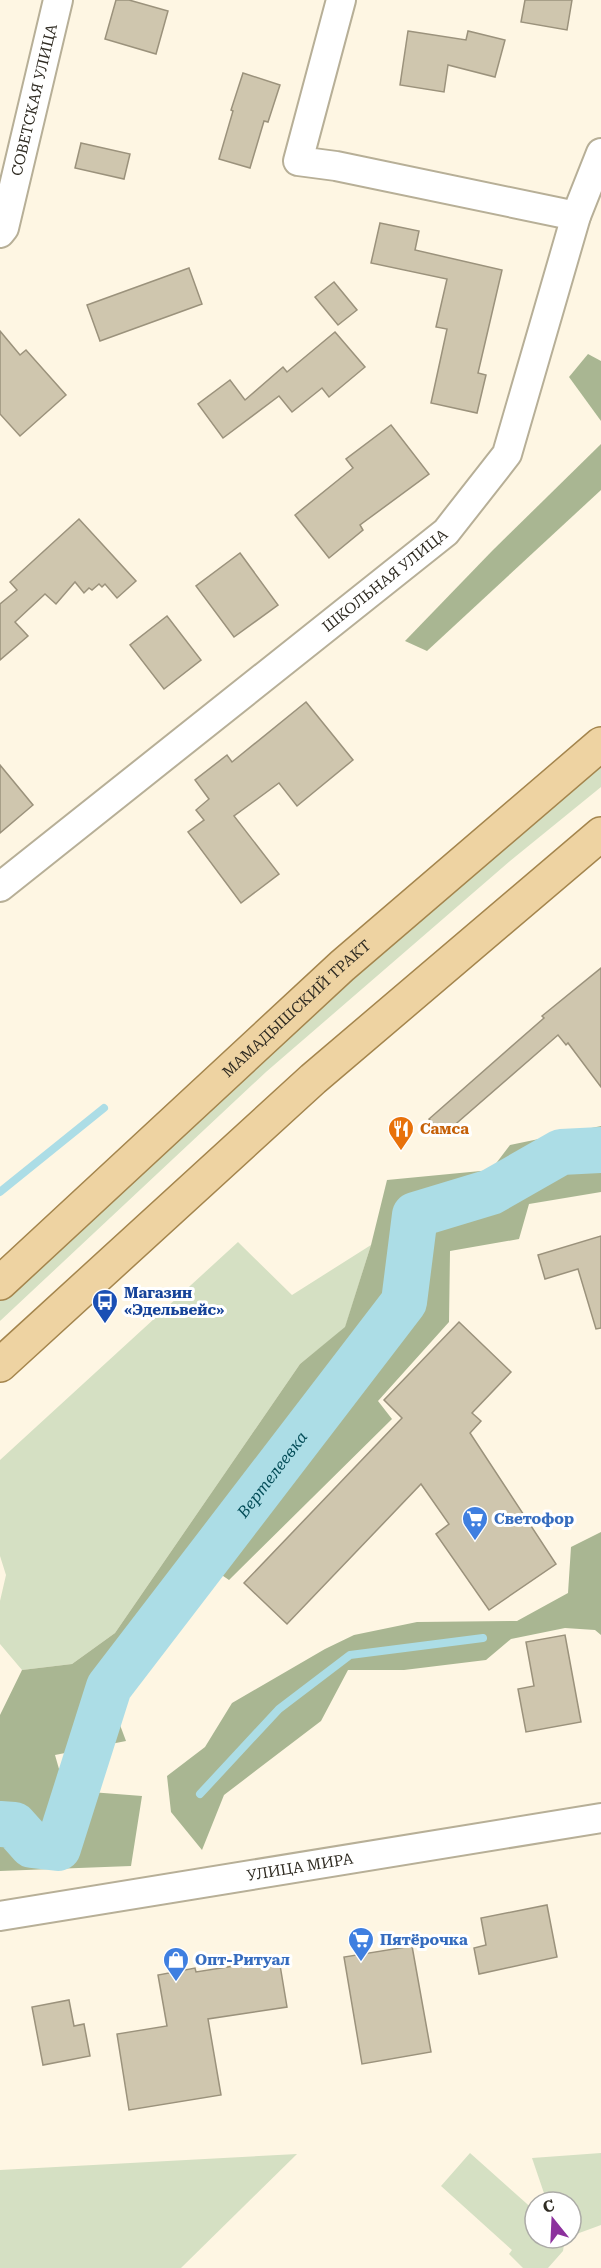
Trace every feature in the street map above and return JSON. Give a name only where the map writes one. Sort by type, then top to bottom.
[{"type":"main road","name":"МАМАДЫШСКИЙ ТРАКТ","points":[[0,1283],[342,966],[601,744]]},
{"type":"main road","points":[[0,1365],[313,1079],[601,834]]},
{"type":"street","name":"СОВЕТСКАЯ УЛИЦА","points":[[0,233],[4,228],[57,0]]},
{"type":"street","points":[[341,0],[298,161],[336,166],[576,216]]},
{"type":"street","name":"ШКОЛЬНАЯ УЛИЦА","points":[[0,887],[447,532],[507,454],[576,216],[601,153]]},
{"type":"street","name":"УЛИЦА МИРА","points":[[0,1916],[601,1818]]},
{"type":"green space","points":[[588,354],[601,361],[601,421],[569,377]]},
{"type":"green space","points":[[601,444],[601,490],[427,651],[405,641],[492,551]]},
{"type":"green space","points":[[601,766],[601,787],[510,861],[266,1072],[0,1321],[0,1300],[253,1065],[494,853]]},
{"type":"green space","points":[[601,1126],[601,1192],[529,1204],[519,1239],[450,1251],[449,1322],[378,1401],[392,1419],[229,1580],[210,1567],[111,1701],[126,1741],[55,1755],[65,1790],[142,1796],[131,1866],[0,1871],[0,1715],[22,1670],[72,1664],[115,1633],[300,1364],[345,1327],[371,1245],[387,1180],[491,1170],[510,1145]]},
{"type":"green space","points":[[238,1242],[292,1295],[371,1245],[345,1328],[300,1364],[115,1633],[72,1664],[22,1670],[0,1644],[0,1601],[6,1575],[0,1556],[0,1460]]},
{"type":"green space","points":[[601,1532],[601,1635],[595,1630],[565,1628],[511,1639],[486,1660],[404,1670],[348,1670],[321,1721],[224,1795],[202,1850],[171,1812],[167,1776],[205,1747],[232,1703],[325,1649],[354,1635],[417,1622],[517,1621],[568,1593],[571,1547]]},
{"type":"green space","points":[[470,2153],[523,2200],[523,2250],[563,2251],[548,2268],[523,2268],[509,2254],[512,2250],[441,2186]]},
{"type":"green space","points":[[601,2153],[601,2225],[583,2232],[583,2190],[543,2190],[532,2158]]},
{"type":"green space","points":[[297,2154],[181,2268],[0,2268],[0,2170]]},
{"type":"building","points":[[116,0],[129,0],[168,11],[156,54],[105,39]]},
{"type":"building","points":[[525,0],[572,0],[567,30],[521,22]]},
{"type":"building","points":[[408,31],[466,40],[468,31],[505,40],[495,77],[448,65],[444,92],[400,85]]},
{"type":"building","points":[[243,73],[280,85],[268,122],[264,121],[250,168],[219,159]]},
{"type":"building","points":[[81,143],[130,154],[124,179],[75,168]]},
{"type":"building","points":[[380,223],[419,231],[415,250],[502,270],[478,373],[486,375],[477,413],[431,403],[447,329],[436,327],[447,279],[371,263]]},
{"type":"building","points":[[189,268],[202,304],[100,341],[87,305]]},
{"type":"building","points":[[334,282],[357,310],[338,325],[315,297]]},
{"type":"building","points":[[0,331],[20,355],[26,350],[66,395],[20,436],[0,414]]},
{"type":"building","points":[[335,332],[365,367],[329,397],[322,388],[292,412],[279,396],[223,438],[198,404],[230,380],[245,400],[283,367],[287,372]]},
{"type":"building","points":[[391,425],[429,474],[360,525],[363,530],[329,558],[295,515],[353,468],[346,459]]},
{"type":"building","points":[[79,519],[136,581],[117,598],[105,584],[102,587],[99,584],[92,590],[89,588],[84,593],[75,582],[56,604],[45,594],[15,622],[28,636],[0,660],[0,604],[17,590],[10,582]]},
{"type":"building","points":[[240,553],[278,605],[234,637],[196,586]]},
{"type":"building","points":[[167,616],[201,660],[164,689],[130,645]]},
{"type":"building","points":[[306,702],[353,760],[297,806],[279,783],[234,816],[279,874],[241,903],[188,832],[204,820],[196,810],[209,799],[195,780],[227,755],[232,762]]},
{"type":"building","points":[[0,765],[33,805],[0,833]]},
{"type":"building","points":[[601,968],[601,1087],[568,1043],[566,1045],[558,1035],[443,1135],[429,1119],[544,1018],[542,1016]]},
{"type":"building","points":[[601,1236],[601,1328],[596,1329],[578,1269],[545,1279],[538,1255]]},
{"type":"building","points":[[459,1322],[511,1372],[472,1413],[481,1421],[470,1433],[556,1564],[489,1610],[436,1534],[449,1524],[421,1484],[287,1624],[244,1583],[402,1418],[384,1400]]},
{"type":"building","points":[[565,1635],[581,1722],[526,1732],[518,1689],[534,1686],[526,1642]]},
{"type":"building","points":[[547,1905],[557,1957],[479,1974],[474,1948],[486,1945],[481,1918]]},
{"type":"building","points":[[412,1946],[431,2052],[362,2064],[344,1957]]},
{"type":"building","points":[[279,1959],[287,2007],[208,2019],[221,2095],[129,2110],[117,2034],[167,2026],[158,1975],[195,1968],[196,1972]]},
{"type":"building","points":[[69,2000],[74,2026],[84,2024],[90,2056],[43,2065],[32,2007]]},
{"type":"waterway","points":[[0,1192],[104,1108]]},
{"type":"waterway","name":"Вертелеевка","points":[[0,1824],[14,1825],[32,1845],[58,1848],[109,1687],[404,1302],[415,1215],[491,1192],[561,1152],[601,1150]]},
{"type":"waterway","points":[[200,1794],[279,1709],[350,1655],[483,1638]]},
{"type":"place","name":"Самса","points":[[401,1152]]},
{"type":"place","name":"Магазин «Эдельвейс»","points":[[105,1325]]},
{"type":"place","name":"Светофор","points":[[475,1542]]},
{"type":"place","name":"Пятёрочка","points":[[361,1963]]},
{"type":"place","name":"Опт-Ритуал","points":[[176,1983]]}]
